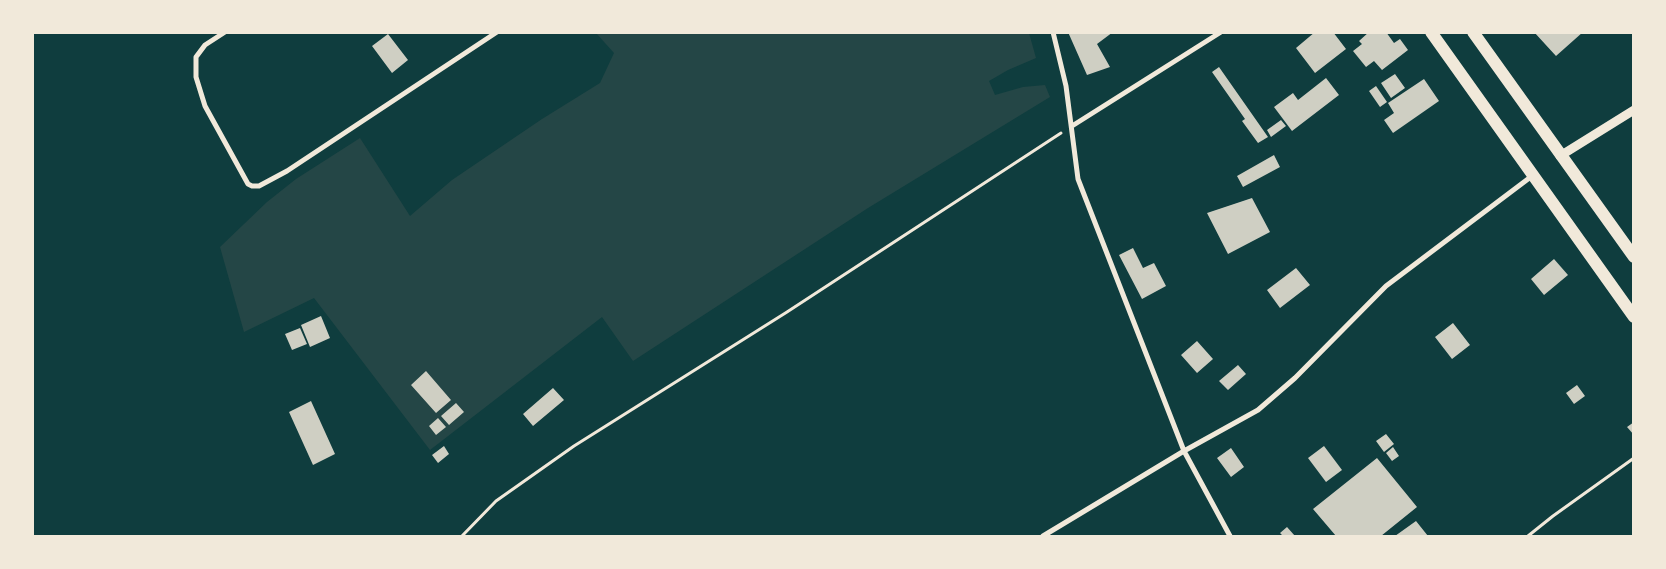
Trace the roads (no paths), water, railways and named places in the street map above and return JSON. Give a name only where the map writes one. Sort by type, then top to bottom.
[{"type":"main road","points":[[1431,32],[1634,317]]},
{"type":"main road","points":[[1473,32],[1634,257]]},
{"type":"street","points":[[224,32],[205,45],[196,56],[196,77],[205,106],[248,184],[252,186],[259,186],[287,170],[497,32]]},
{"type":"street","points":[[1053,32],[1066,86],[1078,180],[1184,451],[1230,536]]},
{"type":"street","points":[[1072,126],[1222,32]]},
{"type":"street","points":[[1560,156],[1634,110]]},
{"type":"street","points":[[1043,536],[1184,451],[1258,410],[1295,378],[1386,286],[1532,176]]}]
